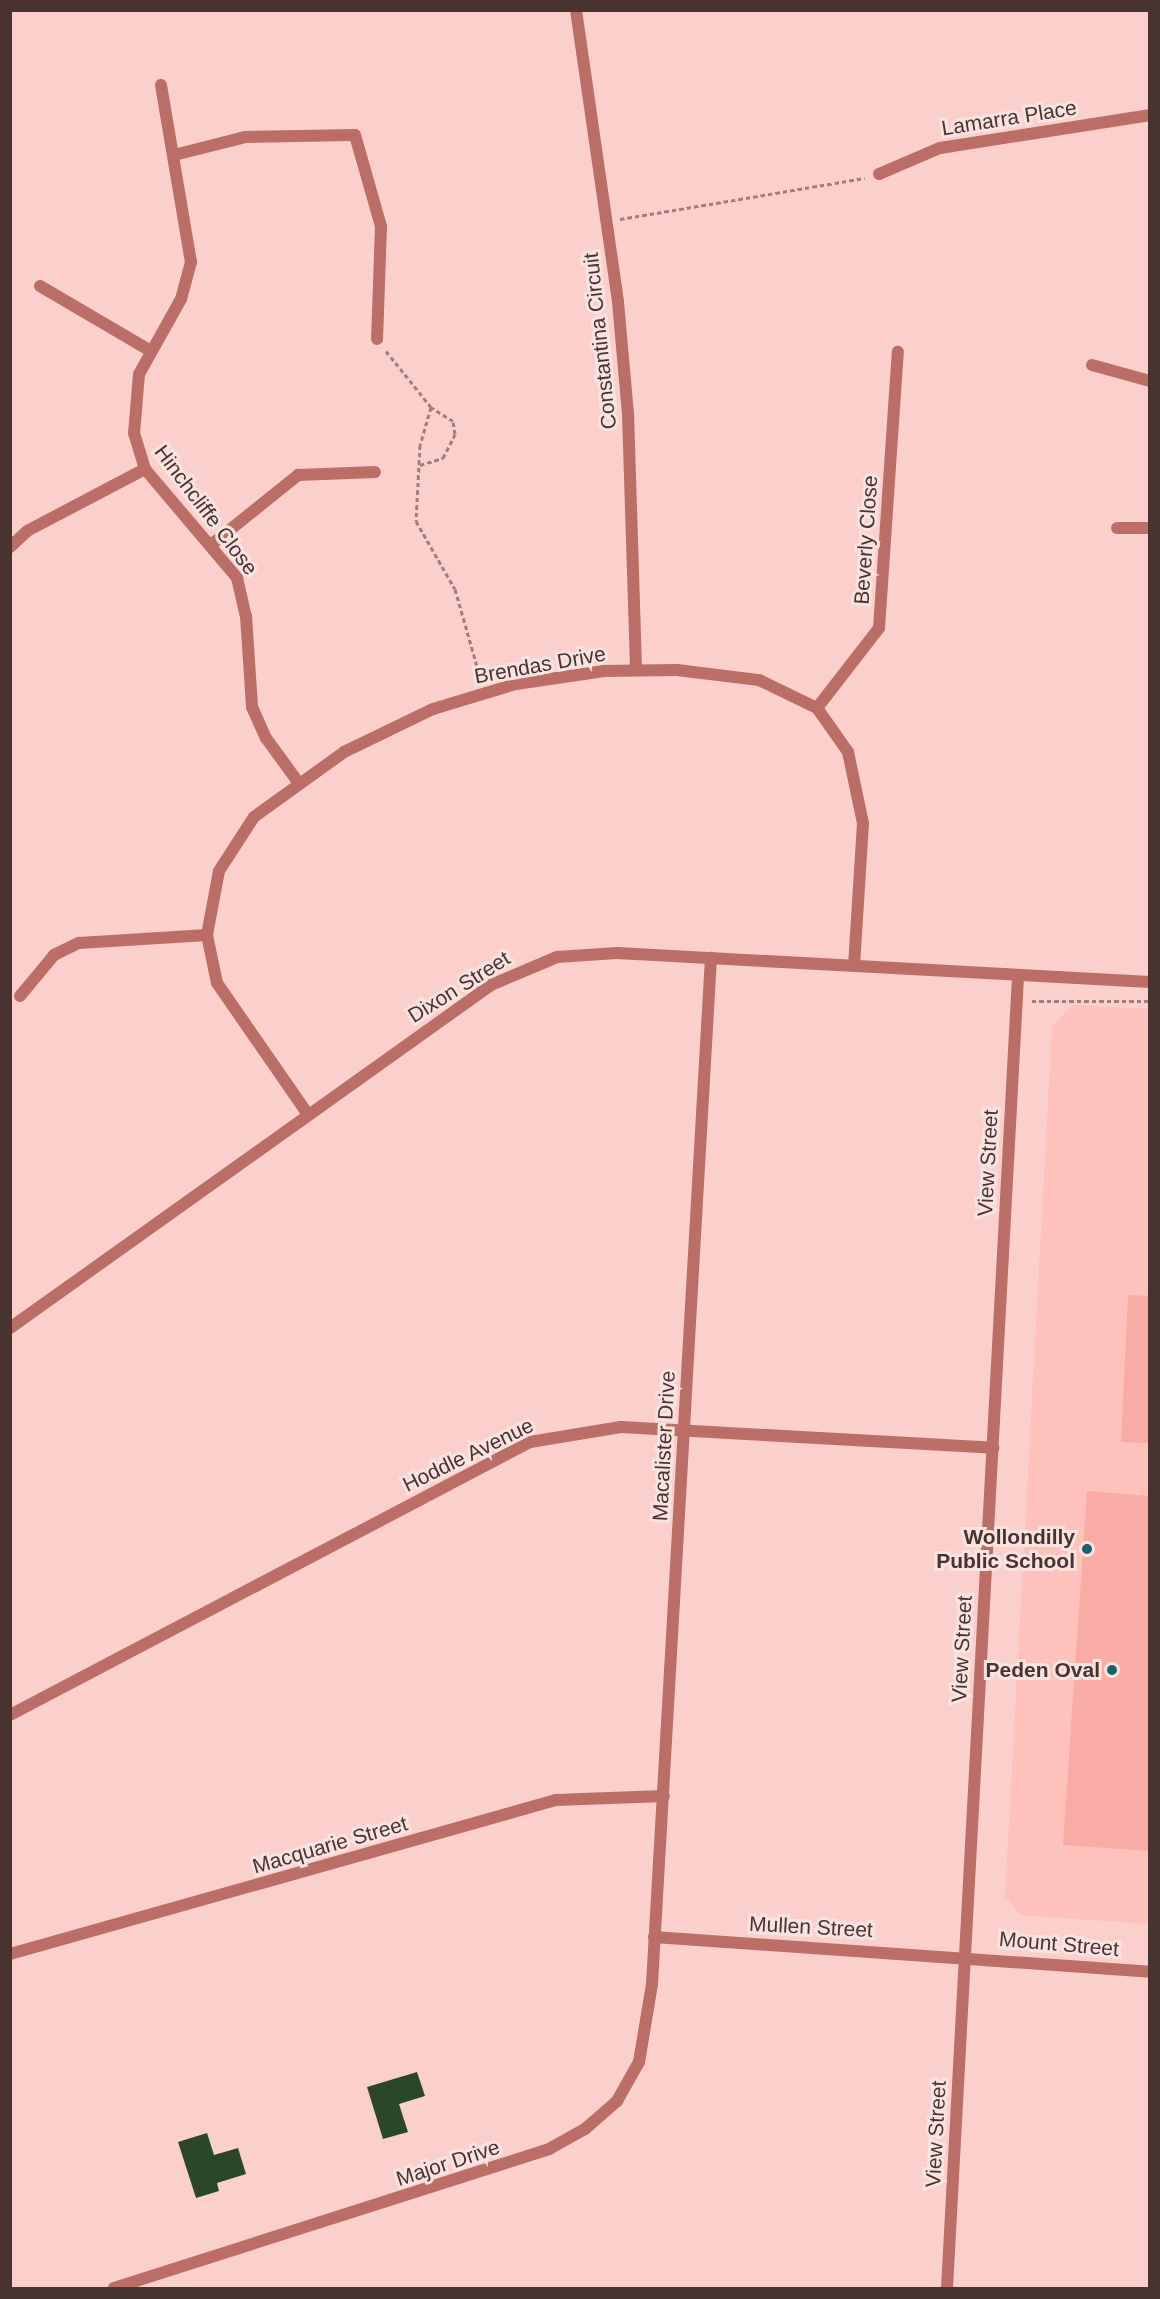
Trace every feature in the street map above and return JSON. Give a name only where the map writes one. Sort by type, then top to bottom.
[{"type":"street","name":"Constantina Circuit","points":[[576,10],[607,221],[628,413],[636,670]]},
{"type":"street","name":"Hinchcliffe Close","points":[[161,86],[190,240],[189,279],[149,350],[135,402],[134,433],[146,469],[211,545],[244,596],[252,707],[266,738],[298,782]]},
{"type":"street","name":"Lamarra Place","points":[[879,174],[940,148],[1149,115]]},
{"type":"street","points":[[174,155],[245,137],[355,135],[381,226],[377,339]]},
{"type":"street","points":[[40,286],[149,350]]},
{"type":"street","name":"Beverly Close","points":[[817,708],[879,628],[898,352]]},
{"type":"street","points":[[1092,365],[1149,381]]},
{"type":"street","points":[[10,547],[27,531],[146,469]]},
{"type":"street","points":[[211,545],[298,475],[375,472]]},
{"type":"street","points":[[1117,528],[1149,528]]},
{"type":"street","name":"Brendas Drive","points":[[307,1113],[229,1007],[217,983],[207,935],[213,892],[233,843],[298,782],[390,728],[485,693],[561,677],[636,670],[759,680],[817,708],[848,752],[862,823],[854,966]]},
{"type":"street","points":[[20,996],[54,954],[79,943],[207,935]]},
{"type":"street","name":"Dixon Street","points":[[10,1328],[307,1113],[491,985],[534,964],[597,952],[1149,982]]},
{"type":"street","name":"Macalister Drive","points":[[654,1937],[711,957]]},
{"type":"street","name":"View Street","points":[[947,2289],[1018,975]]},
{"type":"street","name":"Hoddle Avenue","points":[[10,1715],[530,1442],[575,1431],[685,1429],[993,1448]]},
{"type":"street","name":"Macquarie Street","points":[[10,1954],[556,1800],[664,1796]]},
{"type":"street","name":"Mullen Street","points":[[654,1937],[965,1956]]},
{"type":"street","name":"Major Drive","points":[[114,2289],[507,2165],[585,2129],[617,2101],[639,2062],[649,2023],[654,1937]]},
{"type":"street","name":"Mount Street","points":[[965,1956],[1149,1972]]},
{"type":"path","points":[[607,221],[830,187],[879,174]]},
{"type":"path","points":[[377,339],[431,407],[453,421],[454,434],[443,458],[420,465]]},
{"type":"path","points":[[431,407],[420,465],[416,521],[455,589],[485,693]]},
{"type":"path","points":[[1017,1001],[1149,1001]]},
{"type":"shaded area","name":"Wollondilly Public School","points":[[1073,1005],[1149,1009],[1149,1924],[1020,1915],[1005,1896],[1052,1027]]},
{"type":"shaded area","points":[[1128,1295],[1149,1296],[1149,1443],[1121,1442]]},
{"type":"shaded area","name":"Peden Oval","points":[[1087,1491],[1149,1496],[1149,1851],[1063,1845]]},
{"type":"building","points":[[417,2072],[425,2096],[399,2104],[408,2132],[383,2139],[367,2087]]},
{"type":"building","points":[[207,2133],[214,2155],[238,2148],[246,2174],[217,2183],[219,2191],[196,2198],[178,2142]]},
{"type":"place","name":"Wollondilly Public School","points":[[1087,1549]]},
{"type":"place","name":"Peden Oval","points":[[1112,1670]]}]
